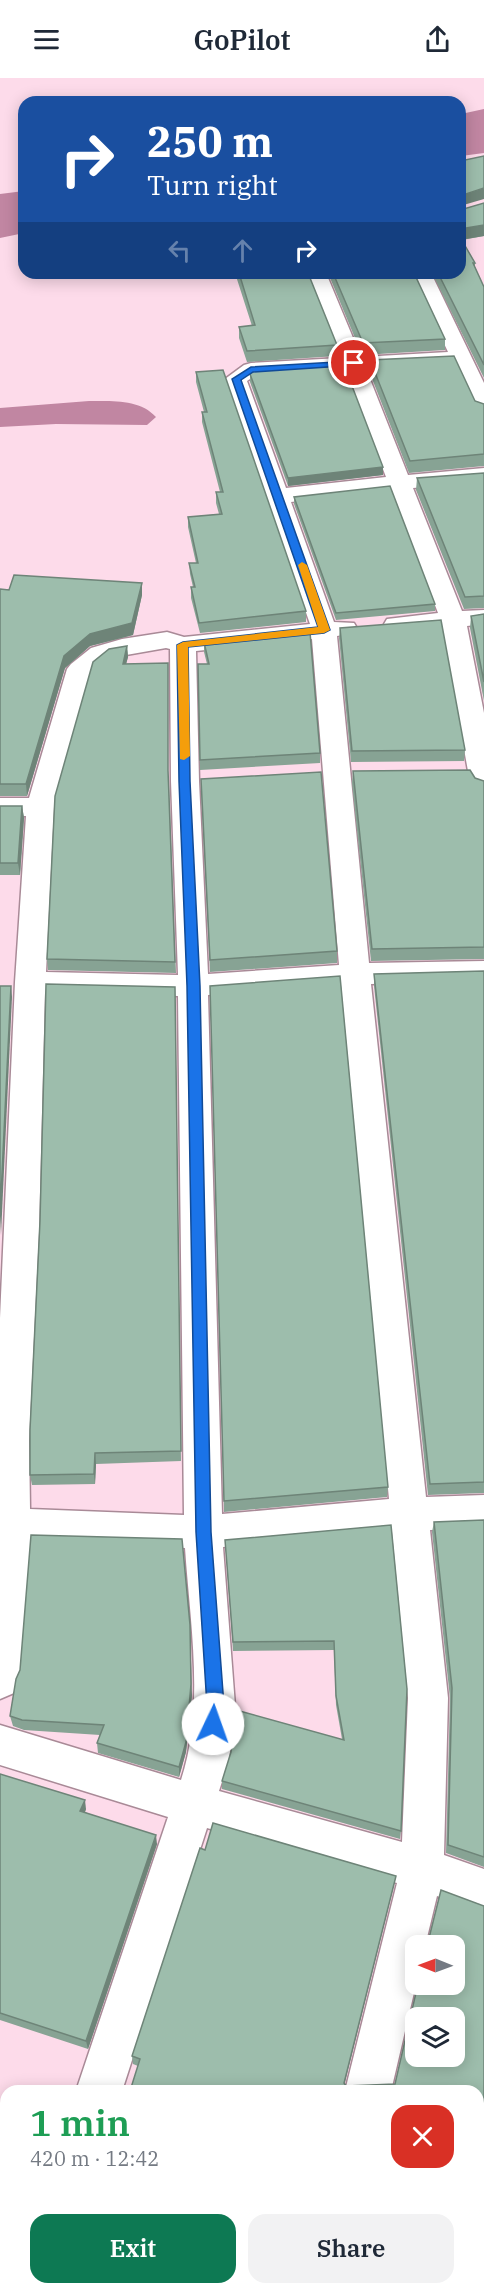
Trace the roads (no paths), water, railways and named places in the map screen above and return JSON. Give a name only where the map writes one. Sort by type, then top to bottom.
[{"type":"street","points":[[319,279],[354,363],[453,619],[477,774]]},
{"type":"street","points":[[423,279],[484,406]]},
{"type":"street","points":[[369,2085],[422,1869],[428,1698],[335,774],[324,630],[279,496],[236,379],[251,369],[461,358]]},
{"type":"street","points":[[279,496],[484,475]]},
{"type":"street","points":[[0,1680],[12,1565],[11,1441],[22,1232],[30,981],[40,807],[80,669],[99,653],[167,640],[183,645],[324,630],[484,617]]},
{"type":"street","points":[[101,2085],[208,1760],[215,1706],[203,1532],[193,986],[196,781],[183,645]]},
{"type":"street","points":[[0,807],[40,807]]},
{"type":"street","points":[[30,981],[193,986],[355,974],[484,971]]},
{"type":"street","points":[[13,1525],[203,1532],[410,1514],[484,1512]]},
{"type":"street","points":[[0,1745],[194,1804],[422,1869],[484,1891]]}]
